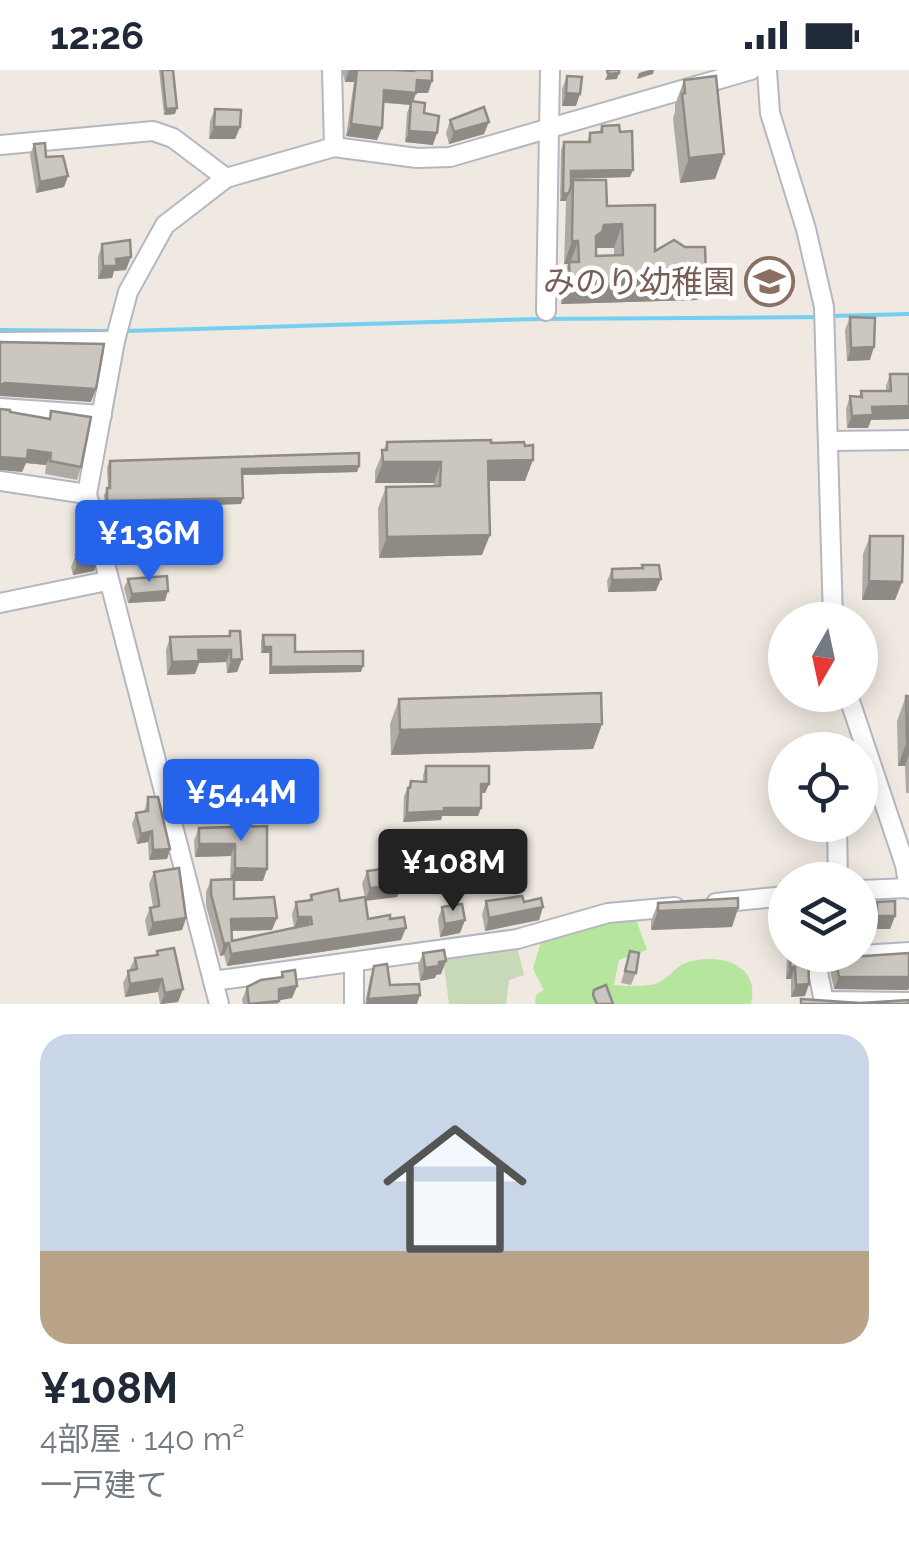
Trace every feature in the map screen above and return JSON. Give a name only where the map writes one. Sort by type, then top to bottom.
[{"type":"street","points":[[332,70],[334,147]]},
{"type":"street","points":[[546,311],[550,70]]},
{"type":"street","points":[[219,1004],[87,494],[128,292],[165,225],[226,178],[334,147],[438,159],[751,70]]},
{"type":"street","points":[[767,70],[770,114],[806,229],[825,318],[833,602]]},
{"type":"street","points":[[0,145],[153,132],[173,138],[226,178]]},
{"type":"street","points":[[0,342],[115,342]]},
{"type":"street","points":[[0,408],[102,415]]},
{"type":"street","points":[[829,441],[909,440]]},
{"type":"street","points":[[0,481],[87,494]]},
{"type":"street","points":[[0,603],[107,582]]},
{"type":"street","points":[[878,795],[909,888],[878,889]]},
{"type":"street","points":[[212,981],[516,939],[608,914],[768,898]]},
{"type":"street","points":[[909,952],[815,958],[824,1001],[909,1002]]},
{"type":"street","points":[[354,963],[354,1004]]},
{"type":"green space","points":[[635,917],[647,950],[619,960],[614,985],[655,984],[688,962],[713,959],[744,971],[750,979],[751,1004],[535,1004],[536,995],[544,990],[533,969],[541,941]]},
{"type":"green space","points":[[516,942],[524,975],[509,980],[506,1004],[449,1004],[442,951]]},
{"type":"building","points":[[162,70],[173,70],[177,108],[166,109]]},
{"type":"building","points":[[357,70],[432,70],[432,81],[417,80],[416,93],[384,90],[382,128],[351,124]]},
{"type":"building","points":[[567,76],[582,77],[580,94],[566,93]]},
{"type":"building","points":[[716,76],[724,154],[689,158],[684,80]]},
{"type":"building","points":[[411,101],[425,103],[424,113],[439,116],[437,133],[409,131]]},
{"type":"building","points":[[484,107],[489,122],[454,132],[450,120]]},
{"type":"building","points":[[215,109],[241,110],[240,127],[214,127]]},
{"type":"building","points":[[619,125],[620,132],[632,131],[633,170],[571,171],[569,193],[563,194],[564,142],[590,142],[590,133],[602,132],[602,126]]},
{"type":"building","points":[[45,143],[46,157],[63,156],[68,176],[40,182],[34,144]]},
{"type":"building","points":[[573,180],[606,180],[607,206],[655,205],[655,251],[674,240],[685,247],[705,247],[706,277],[570,281],[569,262],[579,262],[578,241],[572,241]],"holes":[[[622,224],[623,255],[596,256],[596,236],[604,225]]]},
{"type":"building","points":[[130,240],[131,257],[116,259],[117,266],[103,266],[102,244]]},
{"type":"building","points":[[850,317],[875,318],[874,347],[851,348]]},
{"type":"building","points":[[0,342],[104,344],[96,389],[0,385]]},
{"type":"building","points":[[890,374],[909,374],[909,406],[872,407],[873,415],[852,416],[850,396],[862,397],[861,391],[891,391]]},
{"type":"building","points":[[0,409],[50,419],[51,411],[91,417],[81,467],[50,461],[51,453],[28,450],[27,459],[0,457]]},
{"type":"building","points":[[491,440],[533,445],[533,460],[488,461],[490,535],[387,537],[386,487],[440,486],[441,462],[383,462],[382,450],[387,450],[387,442]]},
{"type":"building","points":[[359,453],[359,466],[242,469],[243,498],[107,501],[110,461]]},
{"type":"building","points":[[870,536],[903,536],[902,582],[869,581]]},
{"type":"building","points":[[97,551],[99,558],[77,563],[76,555]]},
{"type":"building","points":[[642,565],[659,565],[661,579],[612,580],[612,569],[643,568]]},
{"type":"building","points":[[167,576],[168,591],[132,594],[128,579]]},
{"type":"building","points":[[230,631],[240,631],[242,659],[231,660],[231,650],[198,650],[199,661],[172,662],[170,637],[230,636]]},
{"type":"building","points":[[263,635],[295,635],[295,652],[363,651],[363,666],[271,667],[271,647],[264,647]]},
{"type":"building","points":[[601,693],[602,724],[400,730],[399,699]]},
{"type":"building","points":[[909,696],[909,741],[907,741]]},
{"type":"building","points":[[426,766],[489,766],[489,784],[481,784],[481,808],[407,813],[408,788],[411,781],[426,782]]},
{"type":"building","points":[[148,797],[158,797],[170,849],[153,850],[152,831],[141,834],[136,813],[148,811]]},
{"type":"building","points":[[267,826],[267,869],[235,868],[235,844],[199,844],[199,828]]},
{"type":"building","points":[[394,843],[402,884],[370,888],[367,871],[389,868],[385,844]]},
{"type":"building","points":[[179,868],[186,918],[153,923],[150,908],[159,906],[154,872]]},
{"type":"building","points":[[234,879],[234,899],[274,897],[277,918],[231,919],[232,941],[312,924],[311,917],[298,917],[296,902],[338,889],[340,901],[365,897],[368,919],[404,917],[406,928],[231,954],[229,943],[224,944],[211,880]]},
{"type":"building","points":[[522,896],[524,902],[541,898],[543,907],[489,918],[486,901]]},
{"type":"building","points":[[738,898],[738,908],[658,911],[658,903]]},
{"type":"building","points":[[895,901],[895,916],[878,916],[878,902]]},
{"type":"building","points":[[462,904],[465,920],[445,924],[442,907]]},
{"type":"building","points":[[174,948],[183,989],[165,993],[162,979],[130,984],[128,971],[137,969],[135,958]]},
{"type":"building","points":[[444,950],[446,961],[425,968],[423,953]]},
{"type":"building","points":[[630,951],[639,953],[636,973],[625,971]]},
{"type":"building","points":[[909,953],[909,977],[839,977],[838,972],[878,972],[878,955]]},
{"type":"building","points":[[387,964],[390,985],[419,984],[420,995],[368,999],[374,966]]},
{"type":"building","points":[[295,970],[297,986],[279,989],[279,1001],[249,1004],[247,987]]},
{"type":"building","points":[[795,972],[809,972],[809,984],[796,985]]},
{"type":"building","points":[[606,985],[613,1004],[597,1004],[594,990]]},
{"type":"building","points":[[801,999],[860,1003],[909,1000],[909,1004],[801,1004]]},
{"type":"waterway","points":[[830,316],[909,314]]},
{"type":"waterway","points":[[125,331],[538,319],[820,317]]},
{"type":"waterway","points":[[0,330],[110,331]]},
{"type":"place","name":"みのり幼稚園","points":[[770,282]]}]
